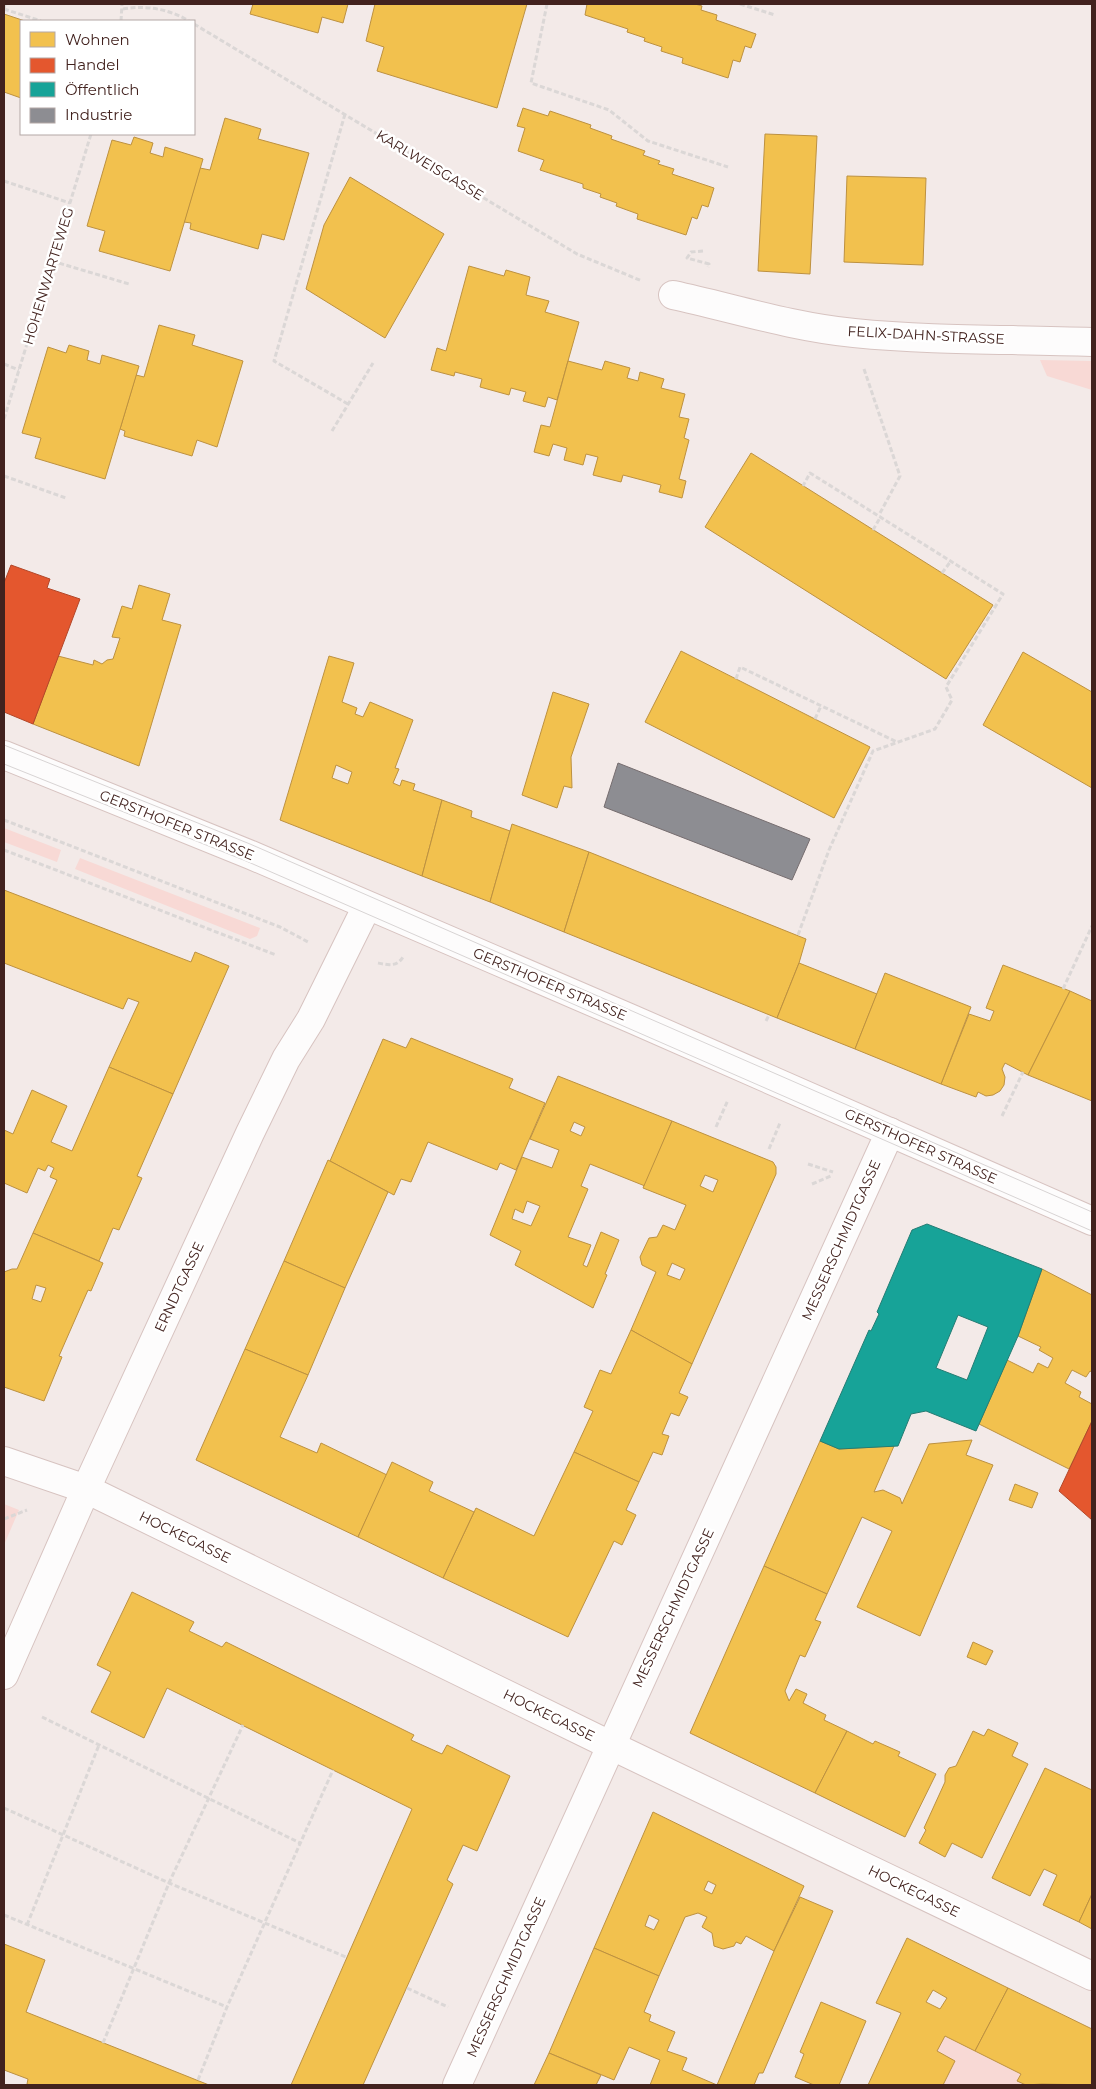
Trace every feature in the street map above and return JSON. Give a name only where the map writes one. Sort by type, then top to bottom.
[{"type":"street","name":"FELIX-DAHN-STRASSE","points":[[673,294],[788,323],[853,333],[922,338],[1092,342]]},
{"type":"street","name":"GERSTHOFER STRASSE","points":[[4,755],[243,851],[1092,1221]]},
{"type":"street","name":"ERNDTGASSE","points":[[4,1676],[86,1489],[250,1133],[286,1059],[311,1018],[367,906]]},
{"type":"street","name":"MESSERSCHMIDTGASSE","points":[[457,2085],[890,1132]]},
{"type":"street","name":"HOCKEGASSE","points":[[4,1461],[86,1489],[610,1745],[1092,1976]]},
{"type":"path","points":[[5,4],[4,9],[38,20]]},
{"type":"path","points":[[121,20],[122,4]]},
{"type":"path","points":[[123,9],[143,4]]},
{"type":"path","points":[[546,4],[531,83],[609,110],[648,141],[728,166]]},
{"type":"path","points":[[740,4],[775,15]]},
{"type":"path","points":[[138,6],[174,12],[187,20]]},
{"type":"path","name":"KARLWEISGASSE","points":[[195,25],[577,254],[673,294]]},
{"type":"path","points":[[345,114],[274,360],[348,404]]},
{"type":"path","name":"HOHENWARTEWEG","points":[[4,419],[91,135]]},
{"type":"path","points":[[4,182],[70,204]]},
{"type":"path","points":[[703,251],[690,252],[687,258],[710,264],[707,272]]},
{"type":"path","points":[[52,261],[129,284]]},
{"type":"path","points":[[853,333],[900,476],[873,530]]},
{"type":"path","points":[[332,431],[373,363]]},
{"type":"path","points":[[4,364],[19,370]]},
{"type":"path","points":[[798,935],[829,850],[873,751],[935,729],[952,700],[946,687],[1003,594],[810,473],[803,486]]},
{"type":"path","points":[[4,476],[66,498]]},
{"type":"path","points":[[942,573],[951,561]]},
{"type":"path","points":[[736,679],[740,667],[898,742]]},
{"type":"path","points":[[815,719],[822,706]]},
{"type":"path","points":[[4,820],[280,927],[310,942],[309,950]]},
{"type":"path","points":[[4,850],[276,955]]},
{"type":"path","points":[[1063,989],[1092,926]]},
{"type":"path","points":[[372,962],[394,965],[399,962],[405,951]]},
{"type":"path","points":[[766,1020],[768,1015]]},
{"type":"path","points":[[1002,1116],[1022,1072]]},
{"type":"path","points":[[716,1127],[728,1100]]},
{"type":"path","points":[[770,1148],[780,1122]]},
{"type":"path","points":[[808,1164],[839,1174],[812,1184]]},
{"type":"path","points":[[4,1519],[27,1510]]},
{"type":"path","points":[[42,1718],[300,1843]]},
{"type":"path","points":[[103,2043],[168,1883],[243,1725]]},
{"type":"path","points":[[27,1925],[99,1745]]},
{"type":"path","points":[[198,2080],[227,2006],[333,1770]]},
{"type":"path","points":[[4,1808],[168,1883],[346,1957]]},
{"type":"path","points":[[4,1915],[227,2006]]},
{"type":"path","points":[[407,1988],[448,2006]]},
{"type":"shaded area","points":[[1040,360],[1092,361],[1092,390],[1047,376]]},
{"type":"shaded area","points":[[4,828],[61,850],[57,862],[4,842]]},
{"type":"shaded area","points":[[80,858],[260,928],[257,936],[250,939],[75,869]]},
{"type":"shaded area","points":[[4,1504],[19,1510],[4,1545]]},
{"type":"shaded area","points":[[945,2036],[1021,2074],[1017,2081],[1026,2085],[943,2085],[954,2061],[937,2051]]},
{"type":"building: Wohnen","points":[[253,4],[348,4],[343,23],[322,17],[318,33],[250,14]]},
{"type":"building: Wohnen","points":[[375,4],[527,4],[497,108],[377,71],[384,47],[366,41]]},
{"type":"building: Wohnen","points":[[587,4],[695,4],[702,6],[701,10],[717,15],[716,20],[756,34],[751,48],[745,46],[740,62],[733,60],[728,78],[682,63],[683,58],[661,51],[662,47],[644,41],[645,38],[627,32],[628,29],[585,15]]},
{"type":"building: Wohnen","points":[[4,14],[22,20],[20,20],[20,98],[4,92]]},
{"type":"building: Wohnen","points":[[523,108],[548,116],[550,111],[591,125],[590,128],[612,136],[611,139],[645,151],[643,155],[660,161],[658,164],[674,169],[672,174],[714,188],[708,207],[702,205],[697,219],[692,217],[686,235],[637,219],[638,214],[616,206],[617,203],[600,197],[601,194],[583,188],[583,184],[540,170],[544,160],[518,151],[525,128],[517,126]]},
{"type":"building: Wohnen","points":[[225,118],[261,129],[258,139],[309,153],[284,240],[262,234],[258,249],[190,229],[191,223],[184,222],[200,168],[210,170]]},
{"type":"building: Wohnen","points":[[765,134],[817,136],[810,274],[758,271]]},
{"type":"building: Wohnen","points":[[134,137],[153,143],[150,153],[163,157],[165,147],[203,159],[170,271],[99,251],[105,231],[87,226],[112,140],[131,145]]},
{"type":"building: Wohnen","points":[[847,176],[926,178],[923,265],[844,262]]},
{"type":"building: Wohnen","points":[[350,177],[444,234],[385,338],[306,289],[324,225]]},
{"type":"building: Wohnen","points":[[469,266],[504,276],[506,270],[530,277],[526,295],[549,301],[545,312],[579,322],[557,400],[548,397],[545,407],[523,401],[526,392],[511,388],[509,395],[480,387],[482,379],[455,372],[454,376],[431,370],[437,348],[446,351]]},
{"type":"building: Wohnen","points":[[159,325],[195,335],[192,345],[243,361],[217,447],[197,440],[192,456],[124,436],[125,431],[120,429],[136,375],[144,377]]},
{"type":"building: Wohnen","points":[[69,345],[89,351],[87,360],[100,364],[102,355],[139,366],[105,479],[35,458],[41,438],[22,433],[48,347],[66,353]]},
{"type":"building: Wohnen","points":[[568,361],[602,370],[605,361],[630,368],[627,378],[638,381],[640,372],[664,379],[661,388],[685,394],[679,417],[689,419],[684,438],[689,440],[679,479],[686,481],[682,498],[659,492],[661,485],[623,475],[621,482],[593,475],[598,457],[586,454],[583,465],[564,460],[567,448],[553,444],[549,456],[534,452],[541,425],[550,427]]},
{"type":"building: Wohnen","points":[[751,453],[993,605],[946,679],[705,527]]},
{"type":"building: Wohnen","points":[[139,585],[170,594],[162,620],[181,625],[139,766],[33,724],[58,656],[93,665],[94,660],[102,664],[107,660],[113,659],[120,638],[112,637],[122,606],[132,609]]},
{"type":"building: Wohnen","points":[[681,651],[870,747],[834,818],[645,722]]},
{"type":"building: Wohnen","points":[[1023,652],[1092,692],[1092,788],[983,725]]},
{"type":"building: Wohnen","points":[[329,656],[354,663],[342,702],[357,708],[355,714],[363,717],[370,702],[413,720],[395,768],[399,769],[393,783],[400,786],[402,780],[415,784],[413,790],[442,800],[422,876],[280,820]],"holes":[[[336,765],[352,772],[348,784],[332,778]]]},
{"type":"building: Wohnen","points":[[553,692],[589,704],[571,757],[572,788],[564,786],[557,808],[522,795]]},
{"type":"building: Wohnen","points":[[442,800],[472,811],[471,817],[510,831],[490,902],[422,876]]},
{"type":"building: Wohnen","points":[[512,824],[589,852],[564,932],[490,902]]},
{"type":"building: Wohnen","points":[[589,852],[806,939],[799,963],[777,1018],[564,932]]},
{"type":"building: Wohnen","points":[[4,890],[191,962],[195,952],[229,966],[173,1094],[109,1067],[139,1002],[128,998],[123,1009],[4,963]]},
{"type":"building: Wohnen","points":[[799,963],[877,994],[855,1049],[777,1018]]},
{"type":"building: Wohnen","points":[[1003,965],[1070,991],[1028,1075],[1005,1063],[1002,1069],[1005,1077],[1004,1085],[1000,1091],[986,1096],[978,1092],[976,1097],[941,1084],[969,1014],[990,1021],[994,1011],[986,1008]]},
{"type":"building: Wohnen","points":[[885,973],[971,1007],[941,1084],[855,1049]]},
{"type":"building: Wohnen","points":[[1070,991],[1092,1001],[1092,1101],[1028,1075]]},
{"type":"building: Wohnen","points":[[411,1038],[513,1079],[509,1088],[545,1103],[516,1170],[500,1163],[497,1170],[428,1142],[411,1182],[401,1179],[394,1195],[330,1161],[383,1039],[406,1048]]},
{"type":"building: Wohnen","points":[[109,1067],[173,1094],[137,1176],[142,1178],[119,1230],[113,1228],[99,1261],[33,1233],[57,1180],[50,1177],[54,1168],[48,1165],[45,1171],[38,1168],[27,1193],[4,1183],[4,1130],[13,1134],[32,1090],[67,1106],[51,1142],[72,1151]]},
{"type":"building: Wohnen","points":[[558,1076],[672,1121],[645,1186],[590,1164],[581,1186],[588,1189],[568,1237],[591,1245],[583,1265],[587,1267],[601,1232],[619,1240],[593,1308],[515,1265],[521,1251],[490,1235],[522,1157],[552,1168],[559,1150],[530,1139]],"holes":[[[574,1122],[585,1127],[581,1136],[570,1131]],[[527,1201],[540,1206],[531,1226],[512,1219],[515,1209],[523,1213]]]},
{"type":"building: Wohnen","points":[[672,1121],[773,1162],[776,1167],[776,1174],[692,1364],[631,1330],[656,1272],[642,1265],[640,1257],[649,1238],[657,1237],[663,1225],[675,1230],[686,1205],[643,1188]],"holes":[[[705,1175],[718,1180],[713,1192],[700,1186]],[[672,1263],[685,1269],[680,1280],[667,1275]]]},
{"type":"building: Wohnen","points":[[328,1160],[388,1192],[345,1288],[284,1261]]},
{"type":"building: Wohnen","points":[[33,1233],[103,1263],[91,1291],[88,1290],[59,1356],[62,1357],[44,1401],[4,1387],[4,1272],[17,1269]],"holes":[[[36,1285],[46,1288],[41,1302],[32,1299]]]},
{"type":"building: Wohnen","points":[[284,1261],[345,1288],[308,1375],[245,1349]]},
{"type":"building: Wohnen","points":[[1042,1269],[1092,1295],[1092,1372],[1090,1371],[1086,1377],[1072,1370],[1065,1383],[1081,1392],[1079,1397],[1092,1404],[1092,1421],[1069,1469],[979,1424],[1007,1360],[1033,1373],[1038,1363],[1048,1368],[1053,1358],[1039,1350],[1041,1347],[1018,1336]]},
{"type":"building: Wohnen","points":[[631,1330],[692,1364],[679,1393],[688,1397],[679,1416],[671,1413],[662,1434],[669,1436],[662,1455],[653,1452],[639,1482],[574,1452],[593,1411],[584,1407],[600,1370],[611,1374]]},
{"type":"building: Wohnen","points":[[245,1349],[308,1375],[280,1437],[317,1453],[321,1443],[387,1475],[358,1537],[196,1460]]},
{"type":"building: Wohnen","points":[[972,1440],[966,1455],[993,1465],[920,1636],[857,1607],[892,1531],[862,1517],[827,1594],[764,1566],[820,1441],[839,1449],[894,1446],[874,1492],[883,1490],[900,1498],[902,1504],[929,1444]]},
{"type":"building: Wohnen","points":[[574,1452],[639,1482],[626,1510],[636,1515],[622,1545],[614,1541],[568,1637],[443,1578],[476,1508],[534,1536]]},
{"type":"building: Wohnen","points":[[392,1462],[433,1482],[429,1491],[474,1512],[443,1578],[358,1537]]},
{"type":"building: Wohnen","points":[[1015,1484],[1038,1493],[1032,1508],[1009,1500]]},
{"type":"building: Wohnen","points":[[764,1566],[827,1594],[815,1620],[821,1622],[805,1657],[800,1655],[785,1691],[789,1701],[796,1689],[807,1694],[803,1703],[826,1715],[824,1720],[847,1731],[815,1793],[690,1733]]},
{"type":"building: Wohnen","points":[[132,1592],[194,1622],[189,1631],[222,1647],[226,1642],[414,1735],[411,1740],[442,1754],[447,1745],[510,1776],[477,1851],[463,1845],[447,1880],[453,1884],[363,2085],[291,2085],[412,1809],[167,1688],[144,1738],[91,1712],[111,1672],[97,1665]]},
{"type":"building: Wohnen","points":[[973,1642],[993,1651],[986,1665],[967,1657]]},
{"type":"building: Wohnen","points":[[988,1729],[1018,1743],[1012,1756],[1028,1764],[982,1858],[952,1843],[945,1857],[919,1843],[926,1830],[924,1828],[945,1782],[945,1775],[949,1768],[956,1766],[973,1731],[984,1736]]},
{"type":"building: Wohnen","points":[[847,1731],[873,1744],[875,1741],[900,1752],[898,1756],[936,1774],[905,1837],[815,1793]]},
{"type":"building: Wohnen","points":[[1045,1768],[1092,1790],[1092,1894],[1079,1922],[1043,1905],[1057,1875],[1044,1869],[1030,1896],[992,1878]]},
{"type":"building: Wohnen","points":[[653,1812],[804,1886],[774,1951],[746,1936],[741,1944],[736,1942],[734,1946],[723,1949],[714,1946],[712,1933],[702,1927],[707,1917],[698,1913],[685,1917],[659,1976],[594,1948]],"holes":[[[708,1881],[716,1885],[712,1894],[704,1890]],[[649,1915],[659,1920],[654,1930],[645,1926]]]},
{"type":"building: Wohnen","points":[[1092,1894],[1092,1929],[1079,1922]]},
{"type":"building: Wohnen","points":[[800,1897],[833,1911],[763,2073],[759,2073],[754,2085],[717,2085],[774,1951]]},
{"type":"building: Wohnen","points":[[907,1938],[1008,1988],[975,2051],[945,2036],[937,2051],[955,2061],[943,2085],[868,2085],[901,2013],[876,2003]],"holes":[[[933,1990],[947,1998],[940,2009],[926,2002]]]},
{"type":"building: Wohnen","points":[[4,1944],[45,1960],[26,2012],[209,2085],[29,2085],[27,2084],[28,2079],[4,2070]]},
{"type":"building: Wohnen","points":[[594,1948],[659,1976],[644,2012],[651,2015],[649,2021],[675,2032],[667,2051],[687,2058],[682,2070],[717,2085],[650,2085],[660,2060],[629,2047],[614,2080],[549,2053]]},
{"type":"building: Wohnen","points":[[1008,1988],[1092,2029],[1092,2085],[1026,2085],[1017,2081],[1021,2074],[975,2051]]},
{"type":"building: Wohnen","points":[[821,2002],[866,2021],[839,2085],[814,2085],[795,2077],[804,2054],[800,2052]]},
{"type":"building: Wohnen","points":[[549,2053],[601,2075],[596,2085],[534,2085]]},
{"type":"building: Handel","points":[[11,565],[50,579],[47,588],[80,599],[33,724],[4,712],[4,583]]},
{"type":"building: Handel","points":[[1092,1421],[1092,1520],[1059,1491]]},
{"type":"building: Öffentlich","points":[[927,1224],[1042,1269],[1018,1336],[976,1431],[926,1411],[911,1414],[898,1446],[839,1449],[820,1441],[869,1330],[871,1331],[879,1314],[877,1312],[912,1230]],"holes":[[[958,1315],[988,1327],[967,1380],[936,1368]]]},
{"type":"building: Industrie","points":[[618,763],[810,839],[792,880],[604,807]]},
{"type":"tram line","points":[[4,745],[250,844],[1092,1212]]},
{"type":"tram line","points":[[4,764],[246,861],[1092,1231]]}]
